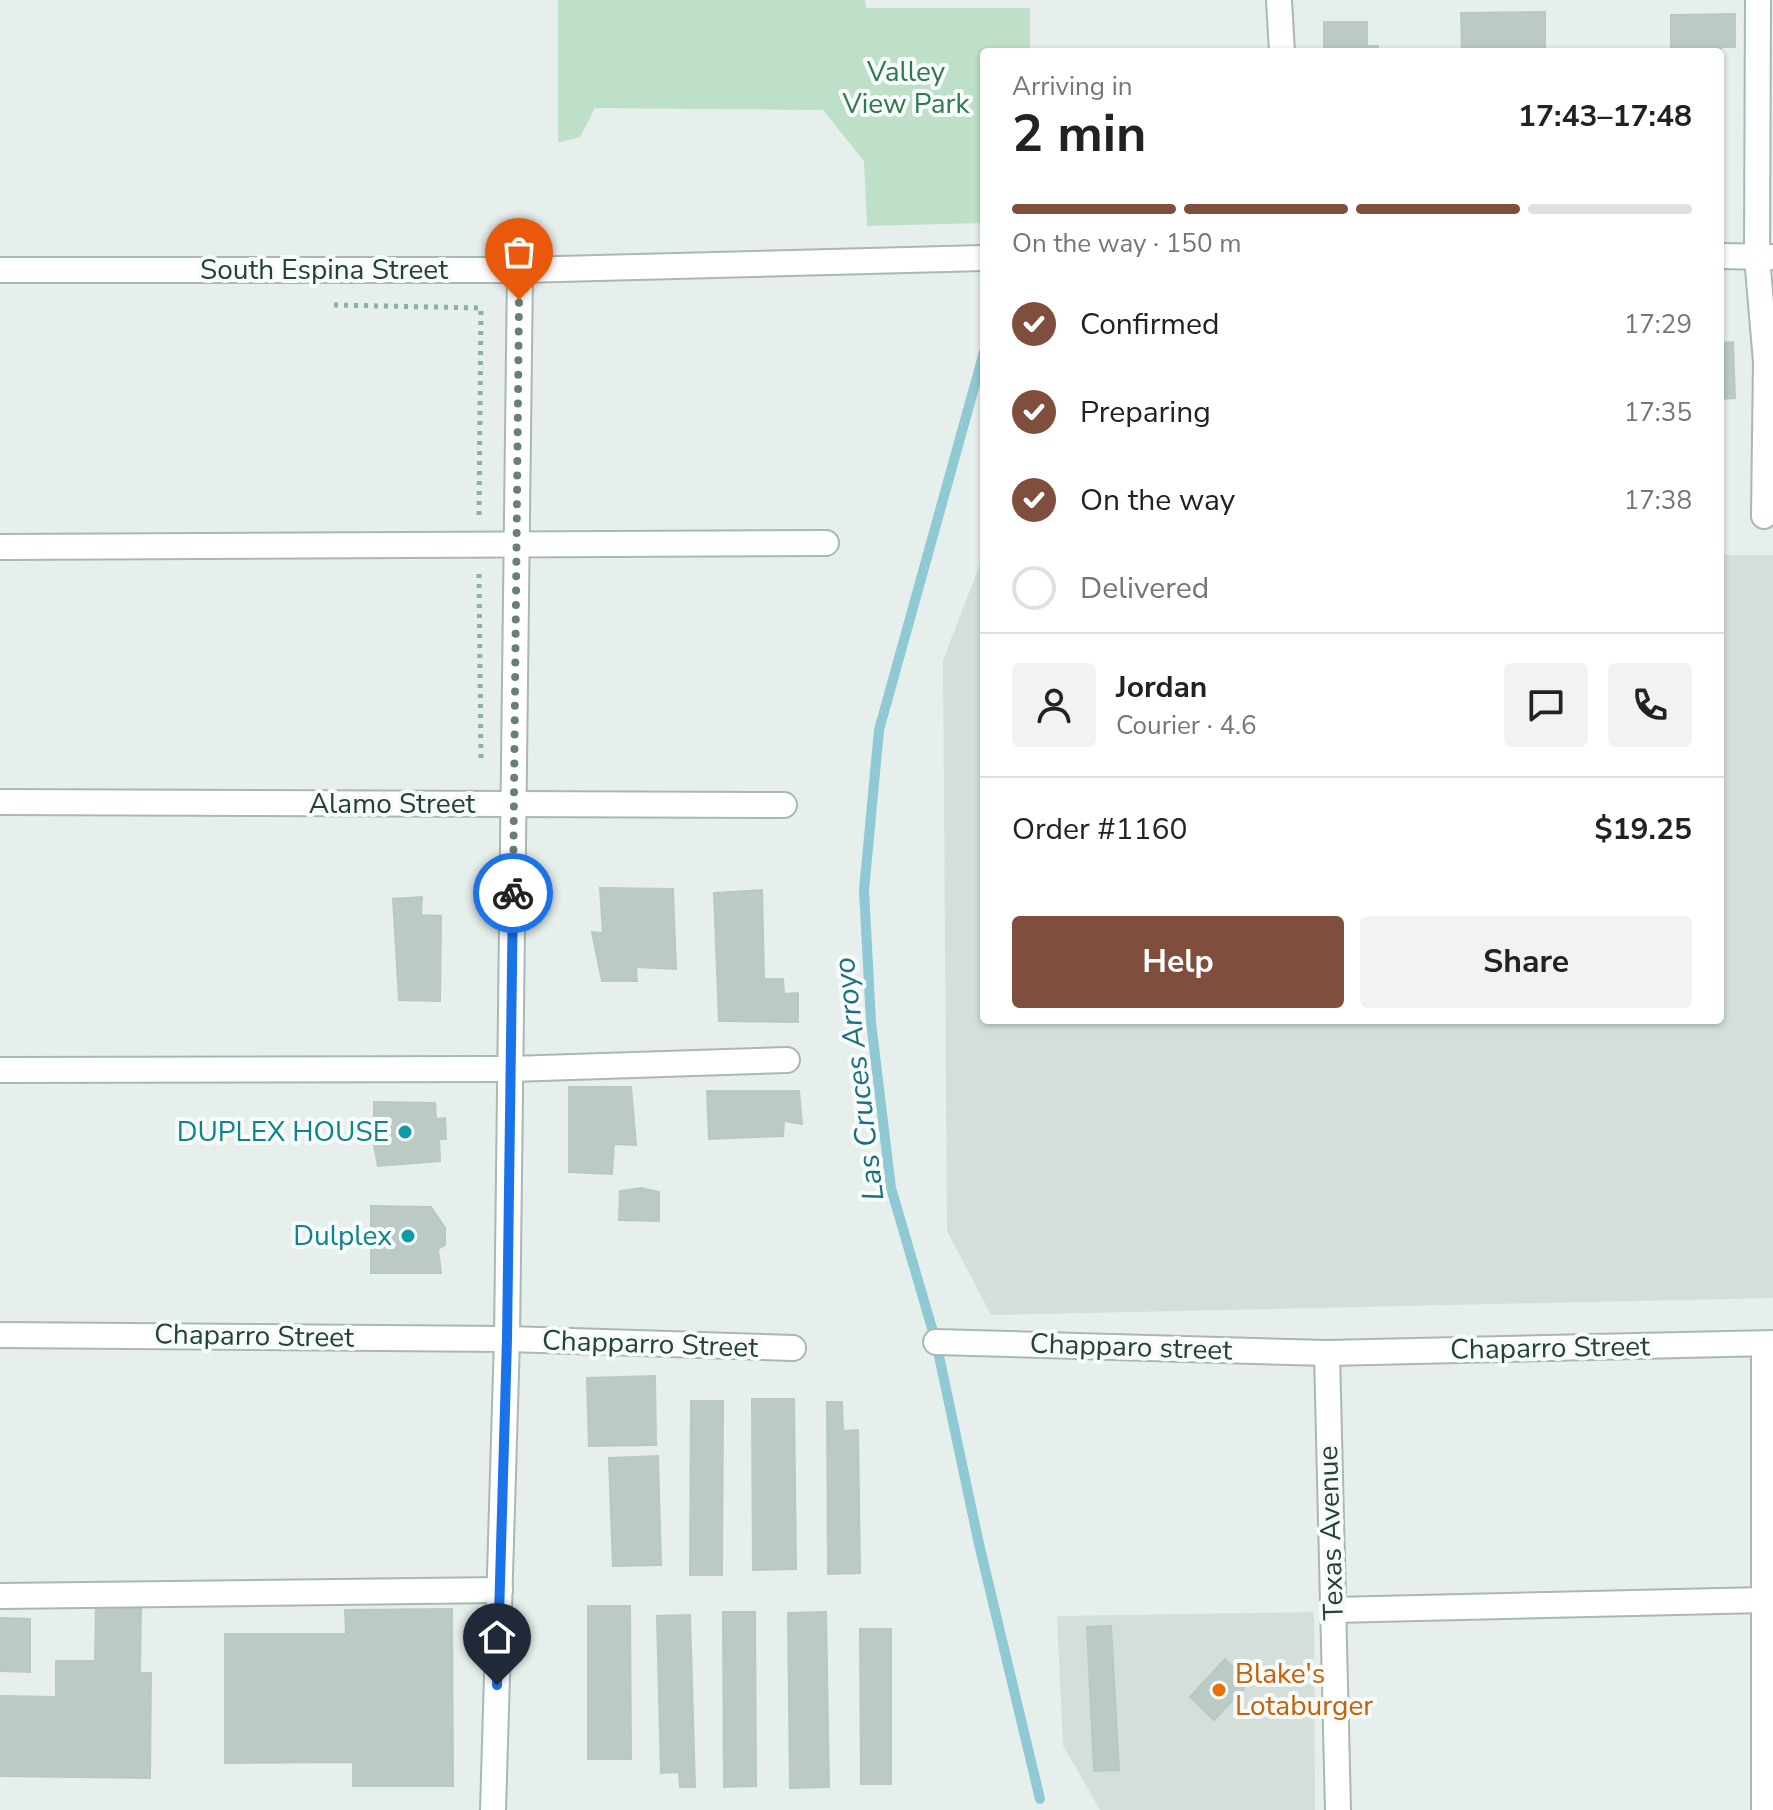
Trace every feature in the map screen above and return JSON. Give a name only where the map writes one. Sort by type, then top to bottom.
[{"type":"street","points":[[1279,0],[1282,48]]},
{"type":"street","points":[[1758,0],[1765,257],[1764,516]]},
{"type":"street","points":[[1724,256],[1765,257]]},
{"type":"street","name":"South Espina Street","points":[[0,270],[520,270],[980,258]]},
{"type":"street","points":[[493,1810],[507,1339],[520,270]]},
{"type":"street","points":[[0,547],[479,542],[826,543]]},
{"type":"street","name":"Alamo Street","points":[[0,802],[784,805]]},
{"type":"street","points":[[0,1070],[511,1069],[787,1060]]},
{"type":"street","name":"Chaparro Street","points":[[0,1335],[507,1339]]},
{"type":"street","name":"Chapparro Street","points":[[507,1339],[793,1348]]},
{"type":"street","name":"Chapparo street","points":[[936,1342],[1327,1353]]},
{"type":"street","points":[[1764,1810],[1768,1344]]},
{"type":"street","name":"Chaparro Street","points":[[1327,1353],[1768,1344]]},
{"type":"street","name":"Texas Avenue","points":[[1327,1353],[1338,1810]]},
{"type":"street","points":[[0,1596],[500,1590]]},
{"type":"street","points":[[1333,1610],[1764,1600]]},
{"type":"path","points":[[334,305],[481,308],[479,542],[482,769]]},
{"type":"shaded area","points":[[1724,555],[1773,555],[1773,1298],[991,1315],[947,1231],[943,660],[980,564],[980,1024],[1724,1024]]},
{"type":"shaded area","points":[[1314,1612],[1315,1810],[1100,1810],[1063,1745],[1057,1616]]},
{"type":"green space","name":"Valley View Park","points":[[558,0],[865,0],[866,8],[1030,8],[1030,48],[980,48],[980,223],[867,226],[864,161],[823,110],[595,108],[580,137],[558,143]]},
{"type":"building","points":[[1545,12],[1545,48],[1462,48],[1461,13]]},
{"type":"building","points":[[1735,14],[1735,47],[1671,48],[1671,15]]},
{"type":"building","points":[[1324,22],[1367,22],[1367,46],[1378,46],[1378,48],[1324,48]]},
{"type":"building","points":[[1733,342],[1735,398],[1724,399],[1724,343]]},
{"type":"building","points":[[600,888],[673,889],[676,969],[636,967],[637,981],[602,981],[592,932],[603,933]]},
{"type":"building","points":[[762,890],[764,979],[783,979],[784,994],[798,993],[798,1022],[719,1021],[714,893]]},
{"type":"building","points":[[422,897],[421,915],[441,916],[440,1001],[399,1000],[393,899]]},
{"type":"building","points":[[569,1087],[631,1087],[636,1145],[614,1144],[612,1174],[569,1172]]},
{"type":"building","points":[[707,1091],[799,1091],[802,1124],[784,1121],[783,1136],[709,1139]]},
{"type":"building","name":"DUPLEX HOUSE","points":[[374,1102],[435,1103],[436,1119],[445,1118],[446,1139],[439,1139],[440,1161],[378,1166],[373,1140],[364,1140],[364,1125],[374,1125]]},
{"type":"building","points":[[641,1188],[659,1192],[659,1221],[619,1220],[620,1191]]},
{"type":"building","name":"Dulplex","points":[[371,1206],[431,1207],[445,1228],[445,1245],[438,1249],[441,1273],[371,1273]]},
{"type":"building","points":[[655,1376],[656,1445],[589,1446],[587,1378]]},
{"type":"building","points":[[752,1399],[794,1399],[796,1569],[753,1570]]},
{"type":"building","points":[[691,1401],[723,1401],[722,1575],[690,1575]]},
{"type":"building","points":[[827,1402],[842,1402],[843,1431],[858,1430],[860,1573],[828,1574]]},
{"type":"building","points":[[658,1456],[661,1565],[613,1566],[609,1458]]},
{"type":"building","points":[[96,1606],[141,1606],[140,1673],[151,1673],[150,1778],[0,1776],[0,1696],[56,1697],[56,1661],[95,1661]]},
{"type":"building","points":[[588,1606],[630,1606],[631,1759],[588,1759]]},
{"type":"building","points":[[452,1609],[453,1786],[353,1786],[353,1762],[225,1763],[225,1634],[346,1634],[345,1610]]},
{"type":"building","points":[[723,1612],[755,1612],[756,1786],[724,1787]]},
{"type":"building","points":[[826,1612],[829,1787],[790,1788],[788,1613]]},
{"type":"building","points":[[690,1615],[695,1787],[680,1787],[679,1772],[661,1773],[657,1616]]},
{"type":"building","points":[[0,1618],[30,1619],[30,1672],[0,1671]]},
{"type":"building","points":[[1111,1626],[1119,1770],[1094,1771],[1087,1627]]},
{"type":"building","points":[[860,1629],[891,1629],[891,1784],[861,1784]]},
{"type":"building","name":"Blake's Lotaburger","points":[[1225,1659],[1249,1683],[1214,1720],[1190,1697]]},
{"type":"waterway","name":"Las Cruces Arroyo","points":[[980,366],[879,730],[864,890],[871,1022],[891,1188],[936,1342],[979,1544],[1040,1799]]},
{"type":"way so far","points":[[513,893],[519,300]]},
{"type":"place","name":"DUPLEX HOUSE","points":[[405,1132]]},
{"type":"place","name":"Dulplex","points":[[408,1236]]},
{"type":"place","name":"Blake's Lotaburger","points":[[1219,1690]]},
{"type":"route","points":[[497,1685],[507,1339],[513,893]]}]
